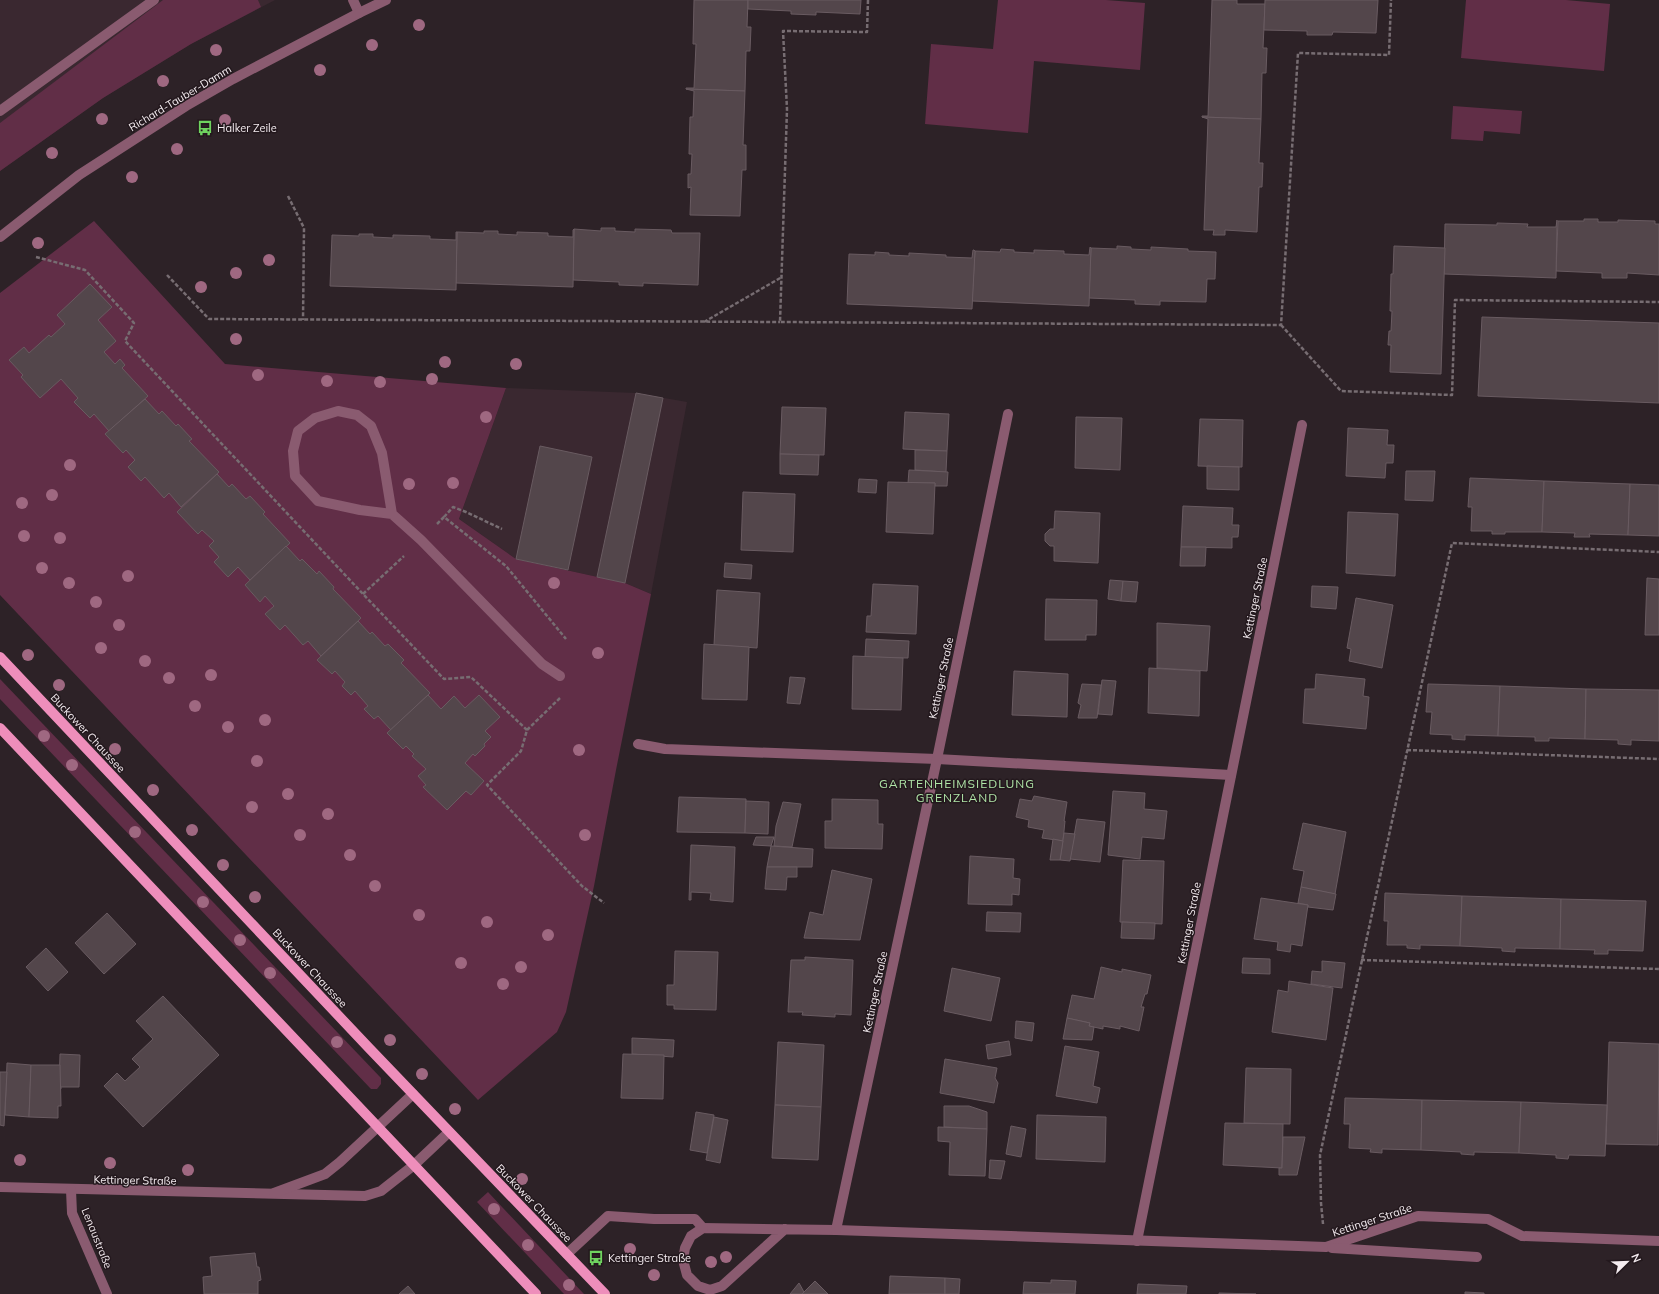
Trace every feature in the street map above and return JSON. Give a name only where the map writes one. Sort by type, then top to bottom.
[{"type":"main road","name":"Buckower Chaussee","points":[[0,657],[449,1132],[605,1294]]},
{"type":"main road","points":[[0,728],[536,1294]]},
{"type":"street","points":[[0,111],[154,0]]},
{"type":"street","points":[[353,0],[358,13]]},
{"type":"street","name":"Richard-Tauber-Damm","points":[[0,237],[79,175],[186,106],[233,79],[358,13],[386,0]]},
{"type":"street","points":[[392,514],[382,453],[371,426],[357,415],[338,411],[315,418],[298,431],[293,451],[295,476],[318,500],[360,510],[392,514],[421,540],[542,664],[560,676]]},
{"type":"street","name":"Kettinger Straße","points":[[836,1230],[937,759],[1008,414]]},
{"type":"street","name":"Kettinger Straße","points":[[1137,1241],[1302,425]]},
{"type":"street","points":[[638,744],[665,750],[937,759],[1231,775]]},
{"type":"street","name":"Kettinger Straße","points":[[269,1195],[325,1174],[378,1128],[413,1094]]},
{"type":"street","name":"Kettinger Straße","points":[[0,1187],[269,1195],[365,1196],[381,1191],[414,1165],[449,1132]]},
{"type":"street","name":"Lenaustraße","points":[[71,1190],[72,1213],[107,1294]]},
{"type":"street","name":"Kettinger Straße","points":[[566,1254],[608,1216],[654,1219],[695,1219],[704,1228],[836,1230],[1326,1248],[1418,1216],[1488,1219],[1522,1236],[1659,1241]]},
{"type":"street","points":[[704,1228],[691,1236],[685,1248],[683,1260],[687,1275],[698,1286],[710,1290],[722,1286],[785,1229]]},
{"type":"street","points":[[1326,1248],[1477,1257]]},
{"type":"path","points":[[780,322],[787,110],[783,31],[867,32],[868,0]]},
{"type":"path","points":[[1391,0],[1388,55],[1298,53],[1281,325],[1341,390],[1452,394],[1456,300],[1659,302]]},
{"type":"path","points":[[288,196],[304,228],[303,320]]},
{"type":"path","points":[[36,257],[85,270],[134,323],[125,341],[362,594],[444,679],[472,677],[527,730]]},
{"type":"path","points":[[167,275],[209,319],[1281,325]]},
{"type":"path","points":[[703,322],[782,277]]},
{"type":"path","points":[[444,517],[453,507],[502,529]]},
{"type":"path","points":[[1326,1248],[1321,1203],[1320,1155],[1452,543],[1659,552]]},
{"type":"path","points":[[562,697],[527,730],[521,750],[487,785],[582,886],[604,903]]},
{"type":"path","points":[[1407,750],[1659,759]]},
{"type":"path","points":[[1361,960],[1659,969]]},
{"type":"shaded area","points":[[0,0],[275,0],[191,44],[103,98],[0,171]]},
{"type":"shaded area","points":[[163,0],[258,0],[261,7],[191,44],[103,98],[0,171],[0,123]]},
{"type":"shaded area","points":[[998,0],[1106,0],[1145,3],[1140,70],[1034,61],[1028,133],[925,124],[931,44],[993,49]]},
{"type":"shaded area","points":[[1466,0],[1566,0],[1610,4],[1604,71],[1461,58]]},
{"type":"shaded area","points":[[1453,106],[1522,111],[1520,134],[1484,131],[1483,141],[1451,139]]},
{"type":"shaded area","points":[[94,221],[225,364],[506,388],[459,519],[516,559],[625,583],[651,594],[594,886],[566,1012],[557,1032],[478,1100],[0,595],[0,293]]},
{"type":"shaded area","points":[[506,388],[636,393],[687,402],[651,594],[625,583],[516,559],[459,519]]},
{"type":"shaded area","points":[[0,679],[381,1078],[381,1084],[377,1089],[371,1089],[0,699]]},
{"type":"shaded area","points":[[488,1192],[584,1294],[564,1294],[477,1202]]},
{"type":"building","points":[[694,0],[748,0],[747,27],[751,27],[750,51],[746,51],[745,91],[686,89],[694,88],[696,44],[693,44]]},
{"type":"building","points":[[748,0],[861,0],[860,14],[816,12],[816,15],[791,14],[791,11],[748,9]]},
{"type":"building","points":[[1212,0],[1237,0],[1237,4],[1265,4],[1263,48],[1267,48],[1266,73],[1262,73],[1261,119],[1202,117],[1208,116]]},
{"type":"building","points":[[1265,0],[1378,0],[1376,33],[1333,32],[1332,35],[1307,35],[1307,31],[1264,30]]},
{"type":"building","points":[[686,89],[745,91],[743,145],[746,145],[746,170],[742,170],[740,216],[690,215],[691,187],[688,188],[688,174],[691,174],[692,154],[689,154],[690,117],[693,117],[694,91]]},
{"type":"building","points":[[1202,117],[1261,119],[1259,163],[1263,163],[1262,187],[1259,187],[1257,232],[1225,230],[1225,235],[1213,235],[1214,230],[1204,230],[1208,119]]},
{"type":"building","points":[[1584,219],[1598,219],[1598,222],[1618,222],[1618,220],[1655,221],[1655,224],[1659,224],[1659,275],[1627,273],[1627,278],[1602,278],[1602,273],[1556,271],[1558,221],[1584,221]]},
{"type":"building","points":[[1557,220],[1556,278],[1444,274],[1445,224],[1497,225],[1497,223],[1528,224],[1527,227],[1556,227]]},
{"type":"building","points":[[601,228],[615,228],[615,231],[635,232],[635,229],[671,230],[672,233],[700,233],[698,285],[643,283],[643,286],[619,285],[619,282],[573,280],[574,229],[601,231]]},
{"type":"building","points":[[574,229],[573,287],[456,283],[457,232],[484,233],[484,231],[498,231],[498,234],[517,235],[517,232],[548,233],[548,236],[573,237]]},
{"type":"building","points":[[457,232],[456,290],[330,286],[332,235],[359,236],[359,234],[373,234],[373,237],[393,238],[393,235],[430,236],[430,239],[456,240]]},
{"type":"building","points":[[1117,246],[1131,247],[1131,249],[1151,250],[1151,247],[1216,252],[1215,279],[1207,279],[1206,302],[1160,301],[1160,305],[1135,304],[1135,300],[1089,298],[1091,248],[1117,249]]},
{"type":"building","points":[[1394,246],[1445,248],[1441,374],[1390,372],[1391,345],[1388,345],[1389,331],[1391,331],[1391,274],[1393,274]]},
{"type":"building","points":[[1090,247],[1089,306],[972,301],[975,251],[1000,252],[1001,249],[1014,250],[1014,252],[1034,253],[1034,250],[1064,251],[1064,254],[1089,255]]},
{"type":"building","points":[[973,250],[975,251],[972,309],[847,304],[849,254],[875,255],[875,252],[889,253],[889,255],[909,256],[909,253],[972,258]]},
{"type":"building","points":[[90,284],[112,307],[98,320],[116,341],[104,352],[115,364],[120,359],[125,365],[122,368],[148,396],[109,431],[94,414],[90,418],[74,402],[78,398],[61,379],[40,398],[21,377],[23,375],[9,360],[24,347],[29,353],[49,335],[51,337],[65,324],[57,315]]},
{"type":"building","points":[[1482,317],[1659,323],[1659,403],[1478,396]]},
{"type":"building","points":[[636,393],[663,398],[625,583],[597,577]]},
{"type":"building","points":[[145,399],[159,414],[162,411],[176,426],[178,424],[192,439],[189,441],[219,472],[181,507],[169,493],[164,498],[145,477],[141,481],[128,467],[135,460],[126,450],[123,453],[105,434]]},
{"type":"building","points":[[782,407],[826,408],[824,455],[780,454]]},
{"type":"building","points":[[905,412],[949,414],[947,451],[903,449]]},
{"type":"building","points":[[1076,417],[1122,418],[1120,470],[1075,468]]},
{"type":"building","points":[[1200,419],[1243,420],[1242,467],[1198,466]]},
{"type":"building","points":[[1348,428],[1388,430],[1387,445],[1394,445],[1393,463],[1386,463],[1385,478],[1346,476]]},
{"type":"building","points":[[540,446],[592,457],[568,570],[516,559]]},
{"type":"building","points":[[915,450],[947,451],[946,472],[915,470]]},
{"type":"building","points":[[780,454],[819,455],[818,475],[780,474]]},
{"type":"building","points":[[1207,466],[1239,467],[1239,490],[1207,489]]},
{"type":"building","points":[[909,470],[948,472],[947,486],[935,486],[935,483],[908,483]]},
{"type":"building","points":[[1406,471],[1435,471],[1433,501],[1405,500]]},
{"type":"building","points":[[217,474],[229,487],[232,484],[246,499],[250,496],[265,512],[263,514],[290,543],[250,580],[238,567],[228,577],[214,562],[219,557],[209,546],[214,541],[202,530],[198,534],[177,512]]},
{"type":"building","points":[[1470,478],[1544,481],[1542,532],[1505,532],[1505,534],[1492,534],[1492,531],[1471,531],[1472,507],[1468,507]]},
{"type":"building","points":[[859,479],[877,480],[876,493],[858,492]]},
{"type":"building","points":[[1544,481],[1630,484],[1628,535],[1589,534],[1590,537],[1574,537],[1575,533],[1542,532]]},
{"type":"building","points":[[888,482],[935,483],[933,534],[886,532]]},
{"type":"building","points":[[1630,484],[1659,485],[1659,536],[1628,535]]},
{"type":"building","points":[[743,492],[795,494],[793,552],[741,550]]},
{"type":"building","points":[[1183,506],[1233,508],[1232,525],[1239,525],[1238,537],[1232,537],[1232,548],[1181,547]]},
{"type":"building","points":[[1055,511],[1100,513],[1098,563],[1054,561],[1054,546],[1050,546],[1045,541],[1045,534],[1050,529],[1054,529]]},
{"type":"building","points":[[1348,512],[1398,514],[1395,576],[1346,573]]},
{"type":"building","points":[[286,546],[300,561],[302,559],[317,574],[319,571],[334,587],[333,589],[361,618],[321,656],[308,641],[303,645],[285,625],[280,630],[265,614],[274,606],[265,596],[260,602],[245,585]]},
{"type":"building","points":[[1181,547],[1206,547],[1205,566],[1180,566]]},
{"type":"building","points":[[725,563],[752,565],[751,579],[724,577]]},
{"type":"building","points":[[1647,578],[1659,579],[1659,635],[1645,635]]},
{"type":"building","points":[[1110,580],[1123,581],[1121,601],[1108,599]]},
{"type":"building","points":[[1123,581],[1138,582],[1136,602],[1121,601]]},
{"type":"building","points":[[873,584],[918,586],[916,634],[866,632],[867,616],[871,616]]},
{"type":"building","points":[[1312,586],[1338,587],[1336,609],[1311,607]]},
{"type":"building","points":[[717,590],[760,593],[757,648],[714,645]]},
{"type":"building","points":[[1356,598],[1393,605],[1382,668],[1349,661],[1351,649],[1347,648]]},
{"type":"building","points":[[1046,599],[1097,600],[1096,635],[1086,635],[1086,640],[1045,640]]},
{"type":"building","points":[[358,621],[370,634],[372,632],[385,646],[388,644],[404,660],[401,663],[430,693],[391,730],[378,716],[374,719],[364,709],[368,706],[355,691],[351,695],[342,686],[345,682],[335,671],[332,674],[317,660]]},
{"type":"building","points":[[1157,623],[1210,626],[1207,671],[1157,668]]},
{"type":"building","points":[[866,639],[909,641],[908,658],[865,657]]},
{"type":"building","points":[[704,644],[749,647],[747,700],[702,699]]},
{"type":"building","points":[[853,656],[903,658],[901,710],[852,709]]},
{"type":"building","points":[[1149,668],[1200,671],[1199,716],[1148,713]]},
{"type":"building","points":[[1014,671],[1068,674],[1067,717],[1012,715]]},
{"type":"building","points":[[1316,674],[1365,679],[1363,696],[1369,697],[1366,729],[1303,723],[1305,689],[1315,689]]},
{"type":"building","points":[[790,677],[805,678],[800,704],[787,703]]},
{"type":"building","points":[[1102,680],[1116,681],[1112,715],[1098,714]]},
{"type":"building","points":[[1082,684],[1101,685],[1097,718],[1078,718],[1081,705],[1078,703]]},
{"type":"building","points":[[1428,684],[1500,686],[1498,736],[1465,735],[1465,740],[1452,739],[1452,735],[1430,734],[1432,712],[1426,712]]},
{"type":"building","points":[[1500,686],[1586,689],[1585,739],[1549,738],[1549,741],[1535,741],[1535,737],[1498,736]]},
{"type":"building","points":[[1586,689],[1659,690],[1659,741],[1631,740],[1631,745],[1618,744],[1618,740],[1585,739]]},
{"type":"building","points":[[428,695],[441,709],[454,696],[465,708],[479,695],[500,717],[485,731],[491,737],[484,744],[485,746],[475,756],[473,754],[465,763],[484,781],[471,795],[466,791],[447,810],[423,787],[426,785],[418,776],[426,769],[412,756],[414,754],[406,746],[403,749],[387,733]]},
{"type":"building","points":[[1113,791],[1145,793],[1144,809],[1167,811],[1164,839],[1142,837],[1140,859],[1108,855]]},
{"type":"building","points":[[1034,796],[1067,802],[1063,841],[1042,838],[1044,830],[1028,827],[1029,820],[1016,817],[1020,799],[1032,801]]},
{"type":"building","points":[[679,797],[746,799],[745,833],[677,832]]},
{"type":"building","points":[[832,799],[878,800],[878,824],[883,824],[882,849],[825,848],[825,821],[832,821]]},
{"type":"building","points":[[746,801],[769,802],[768,834],[745,833]]},
{"type":"building","points":[[783,802],[801,804],[792,847],[774,846],[776,826]]},
{"type":"building","points":[[1077,819],[1105,822],[1100,862],[1070,859]]},
{"type":"building","points":[[1303,823],[1346,832],[1335,894],[1301,887],[1304,871],[1293,869]]},
{"type":"building","points":[[1064,833],[1075,834],[1070,861],[1060,860]]},
{"type":"building","points":[[756,837],[774,837],[771,846],[753,845]]},
{"type":"building","points":[[1053,839],[1063,841],[1060,860],[1050,860]]},
{"type":"building","points":[[691,845],[735,847],[733,902],[710,900],[711,893],[691,892],[691,900],[689,900]]},
{"type":"building","points":[[771,846],[813,849],[812,867],[767,867]]},
{"type":"building","points":[[970,856],[1014,859],[1013,878],[1020,879],[1019,895],[1012,894],[1012,905],[968,904]]},
{"type":"building","points":[[1123,860],[1164,861],[1162,924],[1120,922]]},
{"type":"building","points":[[767,867],[797,867],[797,877],[787,877],[786,890],[765,889]]},
{"type":"building","points":[[832,870],[872,879],[860,940],[804,938],[810,912],[823,915]]},
{"type":"building","points":[[1301,887],[1336,894],[1333,910],[1308,907],[1308,905],[1298,903]]},
{"type":"building","points":[[1385,893],[1462,896],[1460,946],[1420,945],[1420,949],[1407,948],[1407,945],[1387,945],[1388,921],[1384,921]]},
{"type":"building","points":[[1462,896],[1561,899],[1560,949],[1515,948],[1515,952],[1502,951],[1502,948],[1460,946]]},
{"type":"building","points":[[1261,898],[1308,905],[1302,946],[1291,944],[1290,952],[1277,950],[1278,942],[1254,939]]},
{"type":"building","points":[[1561,899],[1646,901],[1643,951],[1608,950],[1608,954],[1594,954],[1595,950],[1560,949]]},
{"type":"building","points":[[987,912],[1021,913],[1020,932],[986,931]]},
{"type":"building","points":[[107,913],[136,944],[104,974],[75,943]]},
{"type":"building","points":[[1122,922],[1155,923],[1154,939],[1121,938]]},
{"type":"building","points":[[46,948],[68,972],[48,991],[26,967]]},
{"type":"building","points":[[675,951],[718,952],[716,1010],[674,1009],[674,1005],[667,1005],[667,985],[674,985]]},
{"type":"building","points":[[805,957],[853,960],[851,1015],[835,1014],[835,1017],[802,1015],[803,1012],[788,1012],[791,960],[805,960]]},
{"type":"building","points":[[1243,958],[1270,959],[1270,974],[1242,973]]},
{"type":"building","points":[[1322,961],[1345,963],[1342,988],[1311,984],[1312,971],[1322,972]]},
{"type":"building","points":[[1101,967],[1122,972],[1122,969],[1151,975],[1147,994],[1145,994],[1141,1007],[1144,1007],[1139,1031],[1120,1026],[1120,1029],[1103,1026],[1103,1029],[1089,1026],[1090,1023],[1067,1018],[1072,995],[1094,999]]},
{"type":"building","points":[[952,968],[1000,978],[991,1021],[944,1011]]},
{"type":"building","points":[[1289,981],[1333,988],[1326,1040],[1272,1032],[1278,990],[1288,992]]},
{"type":"building","points":[[163,996],[219,1055],[143,1127],[104,1086],[117,1073],[125,1081],[140,1067],[132,1059],[153,1039],[136,1021]]},
{"type":"building","points":[[1067,1018],[1090,1023],[1089,1026],[1094,1027],[1092,1040],[1063,1039]]},
{"type":"building","points":[[1016,1021],[1034,1023],[1032,1041],[1015,1038]]},
{"type":"building","points":[[632,1038],[674,1040],[673,1057],[632,1054]]},
{"type":"building","points":[[1009,1041],[1011,1055],[988,1059],[986,1045]]},
{"type":"building","points":[[778,1042],[824,1045],[821,1107],[775,1105]]},
{"type":"building","points":[[1609,1042],[1659,1044],[1658,1145],[1606,1144]]},
{"type":"building","points":[[1065,1046],[1099,1052],[1093,1086],[1100,1088],[1097,1103],[1056,1096]]},
{"type":"building","points":[[60,1054],[80,1055],[79,1087],[61,1087],[61,1089],[59,1089]]},
{"type":"building","points":[[623,1054],[664,1055],[663,1099],[621,1098]]},
{"type":"building","points":[[945,1059],[997,1068],[995,1078],[998,1083],[994,1103],[940,1093]]},
{"type":"building","points":[[7,1063],[31,1065],[29,1117],[5,1115]]},
{"type":"building","points":[[31,1065],[60,1065],[61,1106],[58,1106],[58,1118],[29,1117]]},
{"type":"building","points":[[1246,1068],[1291,1069],[1290,1124],[1244,1123]]},
{"type":"building","points":[[0,1072],[7,1072],[4,1126],[0,1125]]},
{"type":"building","points":[[1345,1098],[1422,1100],[1421,1150],[1382,1149],[1382,1153],[1370,1152],[1371,1149],[1349,1148],[1350,1124],[1344,1124]]},
{"type":"building","points":[[1422,1100],[1521,1102],[1519,1153],[1474,1152],[1474,1155],[1461,1154],[1461,1152],[1421,1150]]},
{"type":"building","points":[[1521,1102],[1607,1105],[1605,1156],[1569,1155],[1568,1159],[1556,1158],[1556,1155],[1519,1153]]},
{"type":"building","points":[[775,1105],[821,1107],[818,1160],[772,1158]]},
{"type":"building","points":[[944,1106],[969,1106],[987,1112],[987,1129],[944,1127]]},
{"type":"building","points":[[696,1112],[714,1115],[707,1153],[690,1150]]},
{"type":"building","points":[[1037,1115],[1106,1117],[1105,1162],[1036,1159]]},
{"type":"building","points":[[714,1117],[728,1120],[720,1163],[706,1160]]},
{"type":"building","points":[[1225,1123],[1283,1124],[1282,1168],[1223,1165]]},
{"type":"building","points":[[1011,1126],[1026,1129],[1021,1157],[1006,1154]]},
{"type":"building","points":[[938,1127],[987,1129],[985,1176],[949,1175],[950,1142],[938,1141]]},
{"type":"building","points":[[1283,1137],[1305,1137],[1297,1175],[1279,1175],[1279,1168],[1282,1168]]},
{"type":"building","points":[[990,1160],[1005,1161],[1001,1179],[989,1178]]},
{"type":"building","points":[[255,1253],[261,1280],[258,1281],[258,1294],[204,1294],[203,1277],[212,1276],[210,1257]]},
{"type":"building","points":[[890,1276],[945,1278],[945,1294],[889,1294]]},
{"type":"building","points":[[945,1278],[960,1279],[959,1294],[945,1294]]},
{"type":"building","points":[[1051,1280],[1076,1281],[1075,1294],[1023,1294],[1024,1282],[1051,1283]]},
{"type":"building","points":[[815,1281],[828,1294],[802,1294]]},
{"type":"building","points":[[799,1283],[804,1292],[802,1294],[790,1294]]},
{"type":"building","points":[[1138,1284],[1187,1286],[1186,1294],[1137,1294]]},
{"type":"building","points":[[408,1286],[415,1294],[399,1294]]},
{"type":"building","points":[[1465,1292],[1484,1293],[1484,1294],[1465,1294]]},
{"type":"building","points":[[1219,1293],[1256,1294],[1219,1294]]},
{"type":"place","name":"Halker Zeile","points":[[205,128]]},
{"type":"place","name":"Kettinger Straße","points":[[596,1258]]},
{"type":"district","name":"GARTENHEIMSIEDLUNG GRENZLAND","points":[[957,791]]}]
